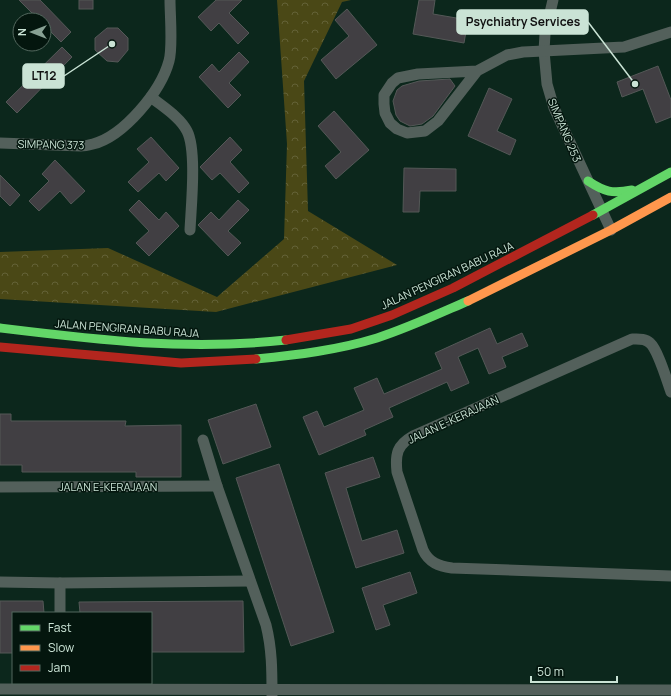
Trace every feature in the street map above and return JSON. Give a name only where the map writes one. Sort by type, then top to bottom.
[{"type":"main road","name":"JALAN PENGIRAN BABU RAJA","points":[[0,328],[98,340],[183,345],[229,345],[328,334],[351,329],[381,319],[429,299],[481,274],[601,211],[671,172]]},
{"type":"main road","points":[[588,181],[607,193],[620,193],[643,188]]},
{"type":"main road","points":[[0,347],[181,363],[293,355],[336,348],[376,338],[408,327],[483,295],[671,198]]},
{"type":"street","name":"SIMPANG 373","points":[[0,143],[81,146],[92,145],[114,133],[138,113],[151,97],[170,60],[170,0]]},
{"type":"street","name":"SIMPANG 253","points":[[553,0],[545,34],[544,51],[547,84],[554,108],[611,230]]},
{"type":"street","points":[[477,71],[418,74],[398,78],[392,83],[384,95],[385,113],[390,123],[397,129],[407,133],[425,131],[438,121],[477,71],[507,55],[523,52],[624,47],[671,32]]},
{"type":"street","points":[[151,97],[182,124],[190,137],[192,188],[190,230]]},
{"type":"street","name":"JALAN E-KERAJAAN","points":[[671,392],[655,349],[650,342],[638,339],[628,340],[406,440],[399,448],[396,462],[397,472],[422,550],[435,564],[452,568],[671,576]]},
{"type":"street","points":[[203,440],[216,486],[266,625],[272,655],[272,693]]},
{"type":"street","name":"JALAN E-KERAJAAN","points":[[0,487],[216,486]]},
{"type":"street","points":[[0,582],[60,583],[250,581]]},
{"type":"street","points":[[60,583],[60,612]]},
{"type":"street","points":[[0,689],[61,686],[272,693],[671,690]]},
{"type":"green space","points":[[277,0],[351,0],[342,2],[304,81],[308,211],[397,265],[216,312],[0,299],[0,252],[108,248],[217,297],[284,239],[287,144]]},
{"type":"building","points":[[19,0],[40,0],[52,12],[31,12]]},
{"type":"building","points":[[79,0],[93,0],[93,9],[79,9]]},
{"type":"building","points":[[216,0],[242,0],[229,13],[249,33],[238,44],[219,23],[211,31],[198,17]]},
{"type":"building","points":[[419,0],[435,0],[433,14],[468,20],[464,43],[413,34]]},
{"type":"building","points":[[347,9],[377,45],[336,79],[321,60],[349,36],[335,20]]},
{"type":"building","points":[[52,12],[71,32],[61,42],[52,33]]},
{"type":"building","points":[[107,28],[118,28],[128,38],[128,50],[118,62],[107,61],[95,50],[95,38]]},
{"type":"building","points":[[62,47],[72,57],[17,113],[6,102]]},
{"type":"building","points":[[239,52],[249,62],[229,83],[241,95],[228,108],[199,77],[212,64],[219,72]]},
{"type":"building","points":[[658,66],[671,100],[671,117],[656,123],[643,89],[622,97],[617,82]]},
{"type":"building","points":[[450,79],[455,86],[433,116],[422,124],[410,126],[400,121],[396,115],[393,101],[397,90],[402,86],[419,81]]},
{"type":"building","points":[[489,88],[512,99],[497,131],[516,140],[510,155],[468,136]]},
{"type":"building","points":[[334,111],[369,150],[336,179],[325,166],[341,152],[318,126]]},
{"type":"building","points":[[151,137],[179,168],[166,181],[159,173],[138,192],[128,182],[149,162],[137,149]]},
{"type":"building","points":[[230,137],[242,150],[230,162],[249,183],[239,193],[220,173],[212,180],[200,167]]},
{"type":"building","points":[[55,160],[85,191],[71,204],[60,191],[39,211],[29,201],[49,181],[42,174]]},
{"type":"building","points":[[404,168],[456,169],[456,191],[420,191],[419,212],[403,212]]},
{"type":"building","points":[[0,175],[20,195],[10,206],[0,196]]},
{"type":"building","points":[[139,200],[159,220],[166,212],[179,226],[149,256],[136,243],[149,231],[129,210]]},
{"type":"building","points":[[238,200],[249,210],[228,231],[241,243],[228,256],[198,225],[211,212],[219,220]]},
{"type":"building","points":[[490,328],[497,344],[522,333],[528,346],[502,357],[506,367],[489,374],[478,348],[458,357],[469,383],[451,391],[447,382],[389,408],[393,417],[364,430],[366,435],[319,455],[303,417],[317,411],[324,427],[364,410],[354,388],[377,378],[384,394],[442,369],[435,353]]},
{"type":"building","points":[[256,404],[271,447],[223,464],[208,420]]},
{"type":"building","points":[[0,414],[11,414],[11,421],[126,421],[125,426],[181,425],[181,477],[136,477],[136,472],[22,472],[22,465],[0,465]]},
{"type":"building","points":[[373,457],[380,477],[346,488],[362,541],[397,530],[404,553],[356,568],[325,473]]},
{"type":"building","points":[[279,464],[334,632],[291,646],[236,478]]},
{"type":"building","points":[[410,572],[417,593],[383,605],[390,625],[376,630],[362,588]]},
{"type":"building","points":[[0,601],[43,601],[44,612],[12,612],[12,653],[0,653]]},
{"type":"building","points":[[243,601],[244,652],[152,652],[152,612],[80,612],[79,602]]},
{"type":"traffic: fast","points":[[593,215],[671,172]]},
{"type":"traffic: fast","points":[[588,181],[604,190],[614,192],[632,190]]},
{"type":"traffic: fast","points":[[256,359],[317,352],[377,338],[423,321],[468,301]]},
{"type":"traffic: fast","points":[[0,328],[143,343],[213,344],[286,340]]},
{"type":"traffic: slow","points":[[468,301],[611,230],[671,197]]},
{"type":"traffic: jam","points":[[286,340],[351,329],[392,315],[453,288],[593,215]]},
{"type":"traffic: jam","points":[[0,347],[181,363],[256,359]]},
{"type":"place","name":"LT12","points":[[112,44]]},
{"type":"place","name":"Psychiatry Services","points":[[635,84]]}]
